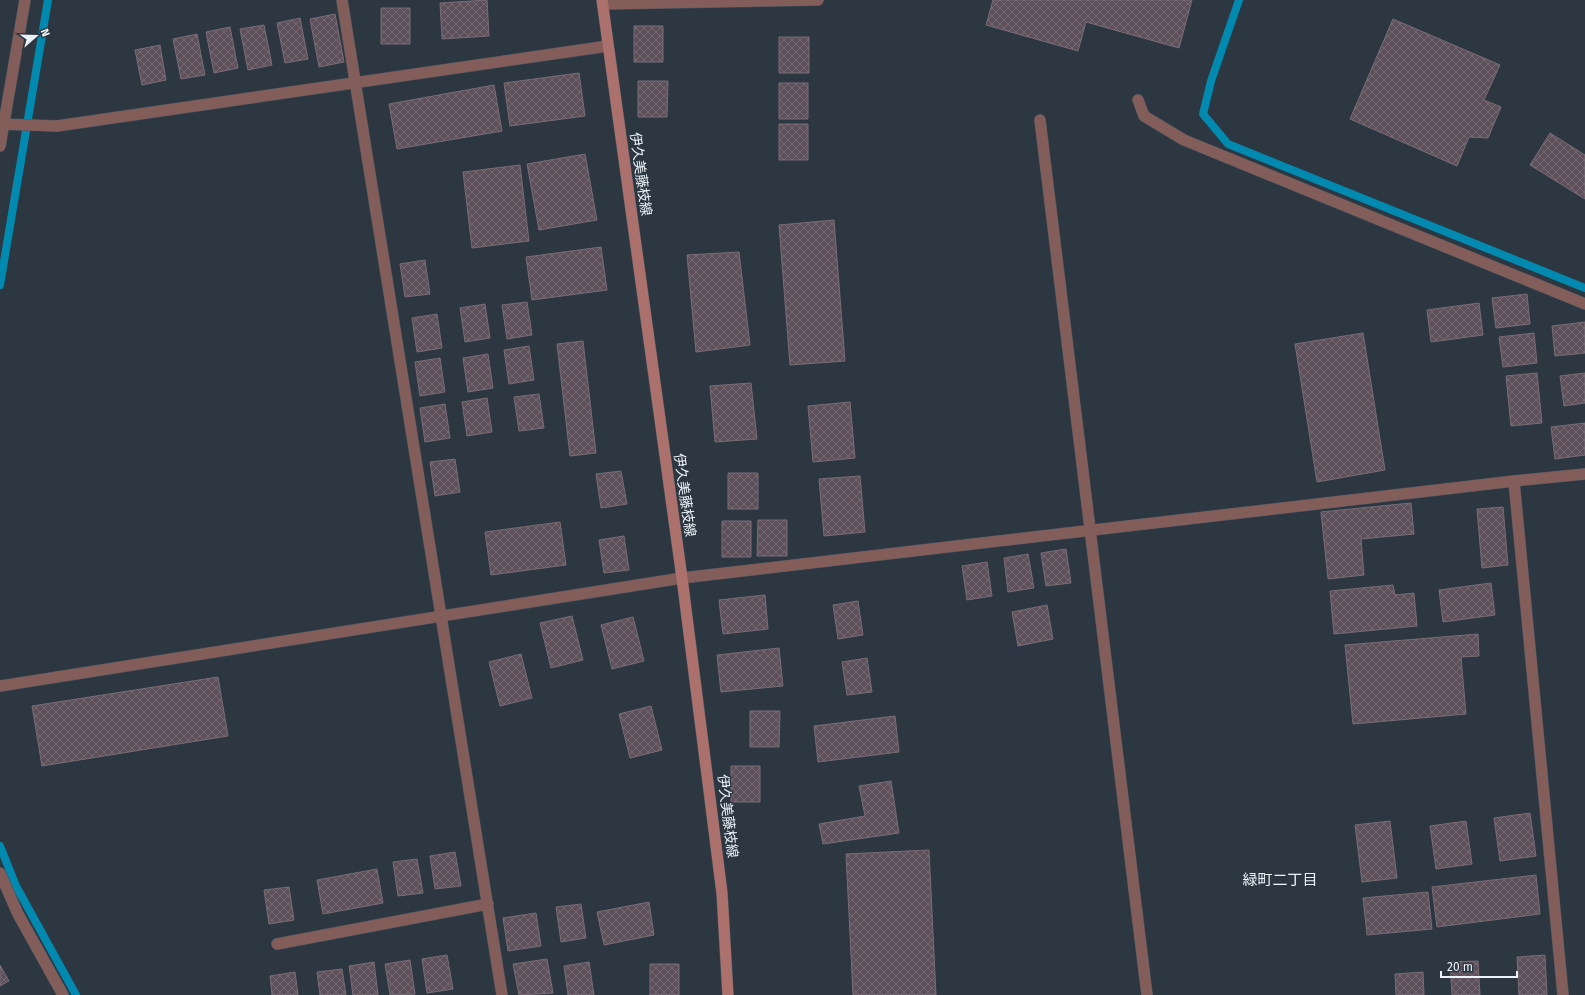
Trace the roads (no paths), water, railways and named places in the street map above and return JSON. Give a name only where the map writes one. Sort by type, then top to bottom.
[{"type":"main road","name":"伊久美藤枝線","points":[[602,2],[682,578],[722,893],[728,995]]},
{"type":"street","points":[[0,146],[2,125],[25,0]]},
{"type":"street","points":[[342,0],[502,995]]},
{"type":"street","points":[[602,2],[818,0]]},
{"type":"street","points":[[2,125],[57,126],[608,46]]},
{"type":"street","points":[[1138,100],[1144,116],[1184,140],[1585,304]]},
{"type":"street","points":[[1040,120],[1147,995]]},
{"type":"street","points":[[0,686],[682,578],[1585,474]]},
{"type":"street","points":[[1514,481],[1563,995]]},
{"type":"street","points":[[0,873],[18,914],[63,995]]},
{"type":"street","points":[[277,944],[488,904]]},
{"type":"waterway","points":[[0,285],[48,0]]},
{"type":"waterway","points":[[1239,0],[1211,81],[1203,114],[1228,144],[1585,288]]},
{"type":"waterway","points":[[0,846],[16,886],[76,995]]},
{"type":"district","name":"緑町二丁目","points":[[1280,880]]}]
